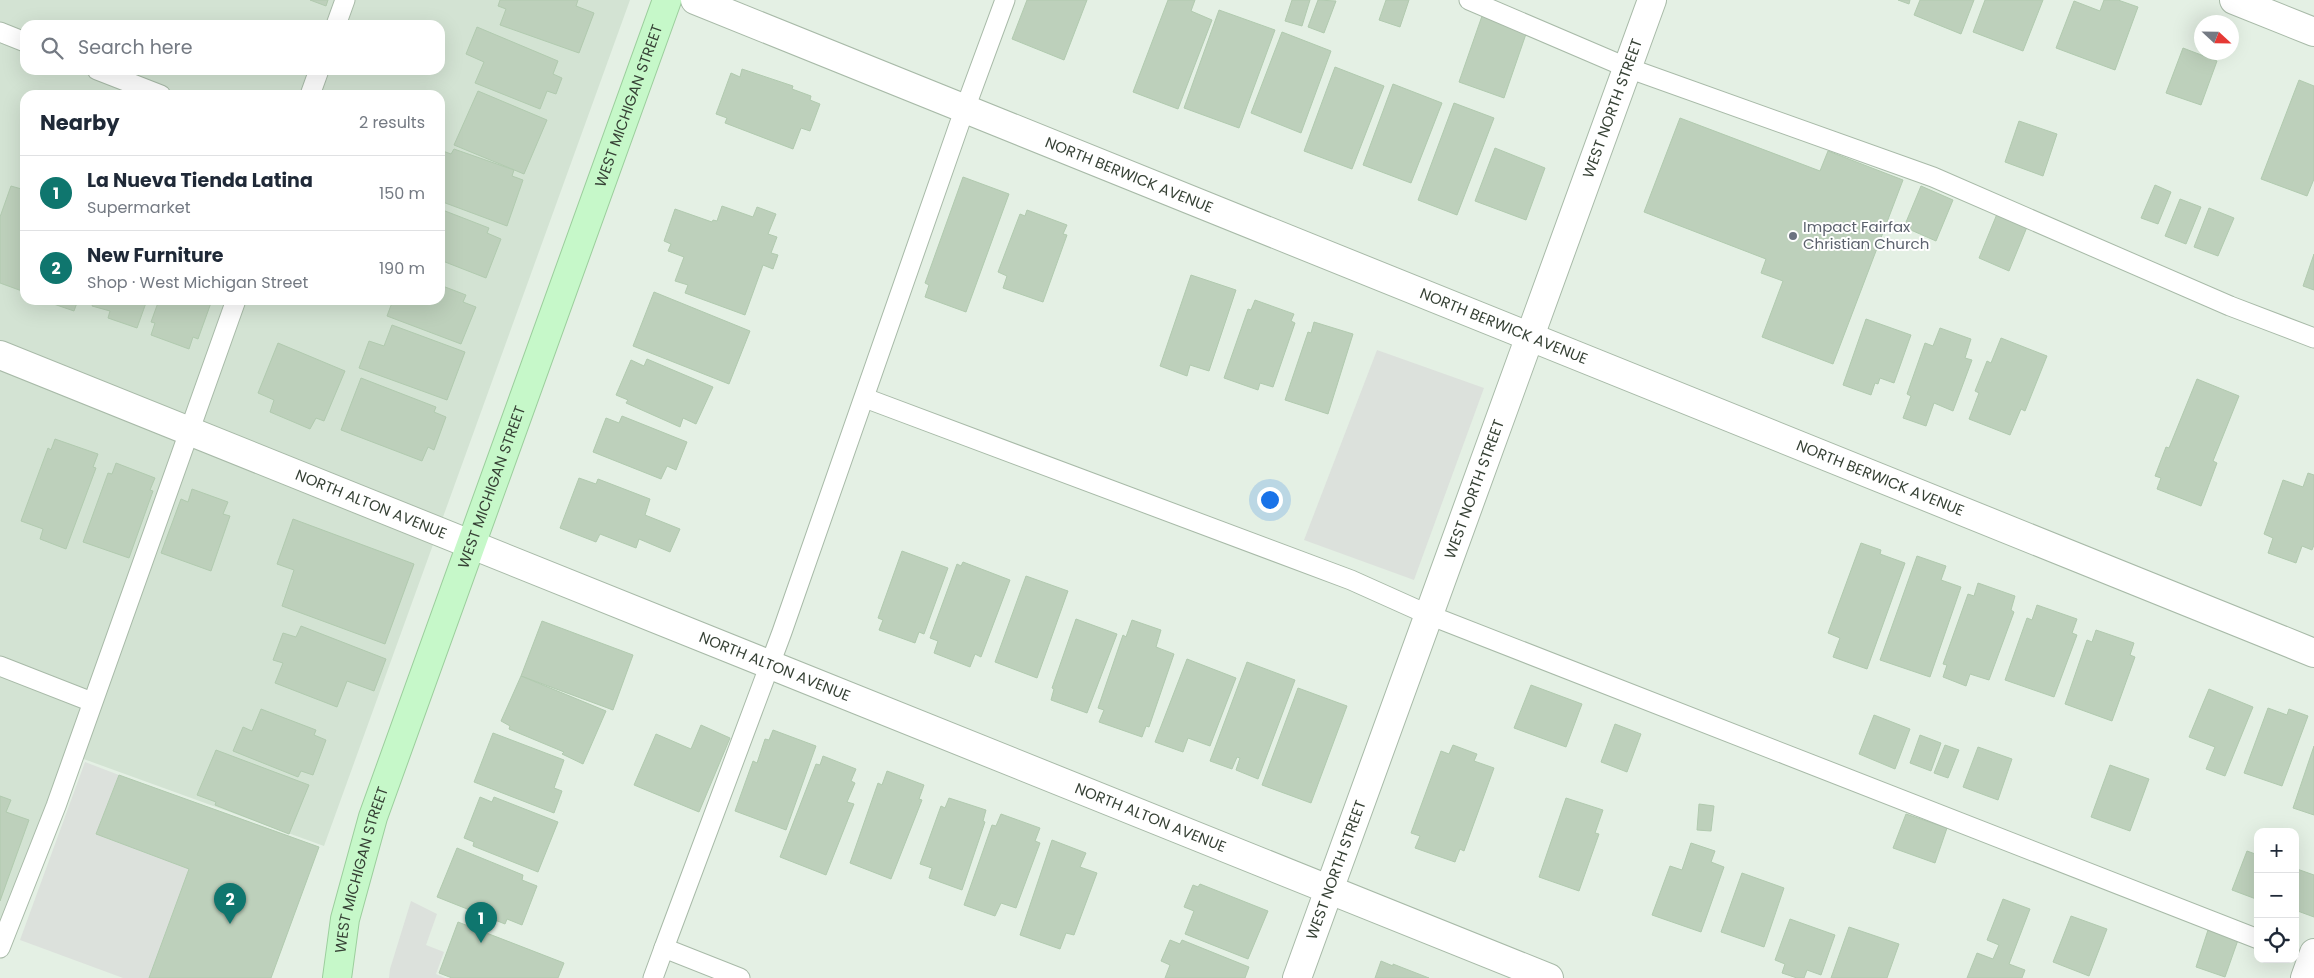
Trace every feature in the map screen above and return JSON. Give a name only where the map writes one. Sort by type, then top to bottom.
[{"type":"main road","name":"WEST MICHIGAN STREET","points":[[336,978],[345,918],[373,817],[470,543],[667,0]]},
{"type":"street","name":"NORTH BERWICK AVENUE","points":[[695,0],[2314,653]]},
{"type":"street","name":"WEST NORTH STREET","points":[[1297,978],[1652,0]]},
{"type":"street","points":[[2234,0],[2314,32]]},
{"type":"street","name":"NORTH ALTON AVENUE","points":[[0,355],[1549,978]]},
{"type":"lane","points":[[338,20],[345,0]]},
{"type":"lane","points":[[653,978],[770,665],[865,398],[964,109],[1005,0]]},
{"type":"lane","points":[[1469,0],[1628,68],[1933,177],[2230,306],[2314,338]]},
{"type":"lane","points":[[0,32],[20,40]]},
{"type":"lane","points":[[110,75],[148,90]]},
{"type":"lane","points":[[312,90],[318,75]]},
{"type":"lane","points":[[0,948],[56,806],[188,430],[234,305]]},
{"type":"lane","points":[[865,398],[1351,580],[1429,615],[2254,937]]},
{"type":"lane","points":[[0,666],[92,702]]},
{"type":"lane","points":[[664,948],[740,978]]},
{"type":"shaded area","points":[[0,0],[630,0],[324,846],[67,753],[0,927]]},
{"type":"shaded area","points":[[1377,350],[1484,388],[1414,580],[1304,540]]},
{"type":"shaded area","points":[[85,762],[119,775],[96,834],[189,869],[149,978],[123,978],[20,940]]},
{"type":"shaded area","points":[[411,901],[437,914],[426,945],[444,952],[436,974],[445,978],[389,978],[390,969]]},
{"type":"building","points":[[310,0],[328,0],[326,6]]},
{"type":"building","points":[[500,0],[578,0],[576,6],[594,13],[579,53],[500,25],[506,9],[498,6]]},
{"type":"building","points":[[1027,0],[1087,0],[1064,60],[1012,39]]},
{"type":"building","points":[[1168,0],[1195,0],[1191,11],[1212,20],[1178,109],[1133,92]]},
{"type":"building","points":[[1292,0],[1310,0],[1302,26],[1285,21]]},
{"type":"building","points":[[1318,0],[1336,1],[1324,33],[1308,27]]},
{"type":"building","points":[[1386,0],[1409,0],[1400,27],[1379,20]]},
{"type":"building","points":[[1898,0],[1910,0],[1909,4]]},
{"type":"building","points":[[1920,0],[1974,0],[1961,34],[1914,15]]},
{"type":"building","points":[[1985,0],[2043,0],[2023,51],[1973,32]]},
{"type":"building","points":[[2104,0],[2118,0],[2138,7],[2115,70],[2056,48],[2074,1],[2100,11]]},
{"type":"building","points":[[1219,10],[1275,30],[1239,128],[1184,108]]},
{"type":"building","points":[[1482,16],[1527,31],[1504,98],[1459,82]]},
{"type":"building","points":[[477,27],[558,61],[553,74],[562,78],[556,94],[547,91],[540,109],[475,83],[484,62],[466,54]]},
{"type":"building","points":[[1282,32],[1331,51],[1301,133],[1251,113]]},
{"type":"building","points":[[2183,48],[2194,52],[2194,60],[2217,61],[2201,105],[2166,93]]},
{"type":"building","points":[[1335,67],[1384,86],[1352,169],[1304,151]]},
{"type":"building","points":[[742,69],[793,86],[792,89],[811,96],[810,100],[820,104],[810,131],[801,128],[793,149],[725,123],[727,118],[716,114],[731,73],[740,77]]},
{"type":"building","points":[[2299,80],[2314,86],[2314,179],[2307,196],[2261,179]]},
{"type":"building","points":[[1393,84],[1442,103],[1411,183],[1363,165]]},
{"type":"building","points":[[478,91],[547,120],[524,174],[454,145]]},
{"type":"building","points":[[1454,103],[1494,118],[1457,215],[1418,200]]},
{"type":"building","name":"Impact Fairfax Christian Church","points":[[1680,118],[1820,171],[1828,151],[1903,180],[1833,364],[1762,337],[1783,281],[1761,273],[1766,259],[1644,212]]},
{"type":"building","points":[[2019,121],[2057,134],[2043,176],[2005,162]]},
{"type":"building","points":[[1495,148],[1545,168],[1526,220],[1475,201]]},
{"type":"building","points":[[454,149],[514,170],[512,176],[523,180],[507,226],[445,203],[445,152],[451,154]]},
{"type":"building","points":[[963,177],[1009,194],[966,312],[925,297],[929,285],[925,283]]},
{"type":"building","points":[[2155,185],[2171,192],[2158,224],[2141,218]]},
{"type":"building","points":[[11,186],[20,189],[20,290],[0,283],[0,217]]},
{"type":"building","points":[[1921,186],[1953,200],[1936,241],[1904,227]]},
{"type":"building","points":[[2180,199],[2201,207],[2186,244],[2165,236]]},
{"type":"building","points":[[722,206],[753,217],[757,207],[776,214],[768,234],[777,237],[771,253],[778,255],[773,269],[763,265],[745,315],[685,293],[688,285],[675,281],[684,257],[668,251],[671,244],[664,241],[675,209],[712,222],[713,220],[717,221]]},
{"type":"building","points":[[2209,208],[2234,218],[2218,256],[2194,247]]},
{"type":"building","points":[[1027,210],[1067,225],[1063,234],[1067,235],[1043,302],[1003,288],[1007,276],[998,272],[1020,214],[1025,216]]},
{"type":"building","points":[[445,211],[489,228],[487,233],[501,239],[486,278],[445,262]]},
{"type":"building","points":[[1997,214],[2027,227],[2009,271],[1979,258]]},
{"type":"building","points":[[2314,254],[2314,290],[2303,286]]},
{"type":"building","points":[[1191,275],[1236,290],[1209,371],[1190,365],[1187,376],[1160,366]]},
{"type":"building","points":[[445,287],[466,295],[463,302],[476,307],[461,344],[387,316],[391,305],[445,305]]},
{"type":"building","points":[[654,292],[750,331],[729,384],[633,346]]},
{"type":"building","points":[[1255,300],[1294,314],[1291,321],[1295,323],[1273,387],[1260,383],[1258,390],[1224,378],[1248,309],[1251,310]]},
{"type":"building","points":[[57,305],[76,305],[74,311]]},
{"type":"building","points":[[145,305],[137,328],[108,318],[110,311],[92,306]]},
{"type":"building","points":[[157,305],[210,305],[198,339],[193,337],[189,349],[151,335],[155,323],[151,322]]},
{"type":"building","points":[[1866,319],[1911,335],[1894,383],[1880,378],[1878,384],[1875,383],[1871,395],[1843,385]]},
{"type":"building","points":[[1314,322],[1353,334],[1328,414],[1285,400],[1308,332],[1311,333]]},
{"type":"building","points":[[392,325],[465,352],[447,400],[359,368],[369,341],[384,346]]},
{"type":"building","points":[[1940,328],[1971,339],[1965,358],[1972,360],[1953,411],[1934,403],[1926,426],[1903,418],[1911,396],[1907,394],[1925,343],[1933,346]]},
{"type":"building","points":[[2001,338],[2047,356],[2025,411],[2021,409],[2010,435],[1969,419],[1979,393],[1975,391],[1987,361],[1991,363]]},
{"type":"building","points":[[278,343],[345,371],[324,421],[316,418],[310,429],[270,412],[274,400],[258,393]]},
{"type":"building","points":[[647,359],[713,387],[696,424],[683,418],[680,427],[626,403],[628,400],[616,395],[631,360],[644,366]]},
{"type":"building","points":[[361,378],[436,407],[434,412],[446,417],[434,450],[428,447],[422,461],[341,430]]},
{"type":"building","points":[[2197,379],[2239,396],[2213,461],[2217,463],[2201,506],[2157,489],[2161,478],[2155,476],[2166,447],[2169,448]]},
{"type":"building","points":[[622,416],[687,442],[676,470],[667,466],[661,479],[593,452],[606,418],[619,423]]},
{"type":"building","points":[[55,439],[98,454],[93,467],[96,468],[66,549],[40,539],[43,529],[21,521],[48,448],[51,450]]},
{"type":"building","points":[[116,463],[155,478],[150,490],[153,491],[129,558],[83,542],[108,473],[112,474]]},
{"type":"building","points":[[2308,473],[2314,475],[2314,545],[2312,550],[2302,546],[2296,563],[2268,553],[2273,538],[2264,534],[2283,480],[2303,487]]},
{"type":"building","points":[[579,478],[596,484],[598,479],[650,499],[645,515],[680,529],[670,552],[639,539],[636,548],[600,534],[596,542],[560,528]]},
{"type":"building","points":[[192,489],[228,502],[223,514],[230,516],[211,571],[161,553],[181,499],[188,502]]},
{"type":"building","points":[[293,519],[414,564],[385,644],[282,606],[294,570],[277,564]]},
{"type":"building","points":[[1861,543],[1881,550],[1880,554],[1905,563],[1867,669],[1833,657],[1840,638],[1828,633]]},
{"type":"building","points":[[902,551],[948,568],[924,634],[919,632],[915,643],[879,630],[883,620],[878,618]]},
{"type":"building","points":[[1917,556],[1946,566],[1941,580],[1961,587],[1930,677],[1880,660]]},
{"type":"building","points":[[963,562],[1010,580],[981,657],[975,654],[970,667],[934,653],[938,641],[930,638],[957,564],[961,566]]},
{"type":"building","points":[[1026,576],[1068,591],[1037,678],[995,662]]},
{"type":"building","points":[[1978,583],[2015,596],[2011,610],[2014,612],[1989,680],[1970,674],[1966,686],[1943,677],[1947,665],[1943,664],[1968,594],[1974,596]]},
{"type":"building","points":[[2037,605],[2077,619],[2072,633],[2077,635],[2054,697],[2005,680],[2027,618],[2032,620]]},
{"type":"building","points":[[1076,619],[1117,634],[1087,713],[1051,700],[1054,689],[1052,688]]},
{"type":"building","points":[[1132,620],[1161,630],[1156,647],[1174,654],[1149,727],[1146,726],[1142,737],[1099,722],[1104,710],[1098,708],[1123,635],[1126,637]]},
{"type":"building","points":[[542,621],[633,655],[613,710],[521,676]]},
{"type":"building","points":[[301,626],[386,659],[374,691],[347,681],[337,707],[275,683],[283,663],[273,660],[283,633],[296,637]]},
{"type":"building","points":[[2096,630],[2134,643],[2130,655],[2135,657],[2112,721],[2065,704],[2087,640],[2092,642]]},
{"type":"building","points":[[1187,659],[1236,678],[1210,746],[1188,738],[1183,752],[1155,742]]},
{"type":"building","points":[[1247,662],[1295,680],[1258,779],[1236,770],[1240,758],[1237,757],[1232,769],[1210,761]]},
{"type":"building","points":[[521,676],[606,711],[583,764],[562,754],[564,752],[509,729],[510,726],[501,721]]},
{"type":"building","points":[[1531,685],[1582,704],[1566,747],[1514,728]]},
{"type":"building","points":[[1298,688],[1347,706],[1311,803],[1262,785]]},
{"type":"building","points":[[2209,689],[2253,707],[2225,776],[2206,769],[2215,747],[2189,737]]},
{"type":"building","points":[[2268,708],[2287,715],[2289,709],[2308,716],[2282,786],[2244,773]]},
{"type":"building","points":[[261,709],[316,730],[314,735],[326,740],[313,775],[301,771],[298,777],[233,751],[243,727],[252,731]]},
{"type":"building","points":[[1874,715],[1910,729],[1895,769],[1859,754]]},
{"type":"building","points":[[1615,724],[1641,734],[1627,772],[1601,762]]},
{"type":"building","points":[[701,725],[730,738],[699,812],[634,785],[656,734],[691,749]]},
{"type":"building","points":[[773,730],[816,746],[786,830],[735,811],[753,761],[757,763],[765,739],[769,740]]},
{"type":"building","points":[[493,733],[564,760],[554,788],[562,791],[554,813],[474,782]]},
{"type":"building","points":[[1920,735],[1941,743],[1931,771],[1910,763]]},
{"type":"building","points":[[1453,745],[1477,754],[1474,761],[1494,768],[1464,851],[1460,849],[1455,862],[1415,848],[1420,836],[1411,833],[1441,751],[1449,754]]},
{"type":"building","points":[[1945,745],[1959,750],[1948,778],[1934,773]]},
{"type":"building","points":[[2314,746],[2314,815],[2293,808]]},
{"type":"building","points":[[1978,747],[2012,759],[1998,800],[1963,787]]},
{"type":"building","points":[[216,750],[309,785],[289,834],[215,805],[216,802],[197,795]]},
{"type":"building","points":[[823,756],[856,769],[851,781],[855,783],[847,802],[854,804],[826,875],[780,857],[816,764],[820,765]]},
{"type":"building","points":[[2110,765],[2149,779],[2130,831],[2091,817]]},
{"type":"building","points":[[887,771],[924,785],[919,799],[922,800],[891,879],[850,863],[878,783],[882,785]]},
{"type":"building","points":[[119,775],[319,847],[271,978],[149,978],[189,869],[96,834]]},
{"type":"building","points":[[0,796],[11,800],[6,812],[29,820],[0,901]]},
{"type":"building","points":[[480,797],[492,802],[494,797],[558,822],[538,872],[473,846],[474,842],[464,838]]},
{"type":"building","points":[[949,798],[986,810],[983,821],[985,822],[962,890],[929,878],[932,868],[920,864],[941,806],[945,808]]},
{"type":"building","points":[[1566,798],[1603,810],[1595,833],[1599,834],[1579,891],[1539,877]]},
{"type":"building","points":[[1699,804],[1714,806],[1711,831],[1697,830]]},
{"type":"building","points":[[1001,814],[1040,828],[1035,841],[1040,843],[1016,908],[1001,903],[995,916],[964,905],[992,825],[996,826]]},
{"type":"building","points":[[1906,814],[1947,828],[1935,863],[1893,848]]},
{"type":"building","points":[[1052,840],[1086,853],[1080,867],[1097,873],[1074,935],[1066,933],[1060,949],[1020,935]]},
{"type":"building","points":[[1691,843],[1715,851],[1711,862],[1724,867],[1701,932],[1652,915],[1670,866],[1682,870]]},
{"type":"building","points":[[457,848],[523,875],[522,880],[537,886],[522,925],[507,919],[505,924],[437,897]]},
{"type":"building","points":[[2247,851],[2254,854],[2254,898],[2232,890]]},
{"type":"building","points":[[2299,870],[2314,875],[2314,917],[2299,911]]},
{"type":"building","points":[[1742,873],[1784,888],[1764,947],[1721,932]]},
{"type":"building","points":[[1200,884],[1268,911],[1248,959],[1185,934],[1194,911],[1184,907],[1193,885],[1198,887]]},
{"type":"building","points":[[2003,899],[2030,909],[2009,964],[2025,970],[2022,978],[1967,978],[1977,953],[1993,959],[1999,945],[1987,940]]},
{"type":"building","points":[[2071,916],[2107,929],[2089,976],[2053,962]]},
{"type":"building","points":[[1790,919],[1835,935],[1821,975],[1807,970],[1804,978],[1797,978],[1782,973],[1785,964],[1775,960]]},
{"type":"building","points":[[458,922],[564,963],[558,978],[452,978],[439,973]]},
{"type":"building","points":[[1849,927],[1899,944],[1887,978],[1831,978]]},
{"type":"building","points":[[2208,930],[2238,940],[2225,977],[2196,967]]},
{"type":"building","points":[[1170,940],[1180,944],[1182,940],[1249,967],[1245,978],[1165,978],[1170,965],[1161,961]]},
{"type":"building","points":[[1381,961],[1393,966],[1393,964],[1429,978],[1375,978]]},
{"type":"place","name":"Impact Fairfax Christian Church","points":[[1793,236]]},
{"type":"place","name":"New Furniture","points":[[230,924]]},
{"type":"place","name":"La Nueva Tienda Latina","points":[[481,943]]}]
